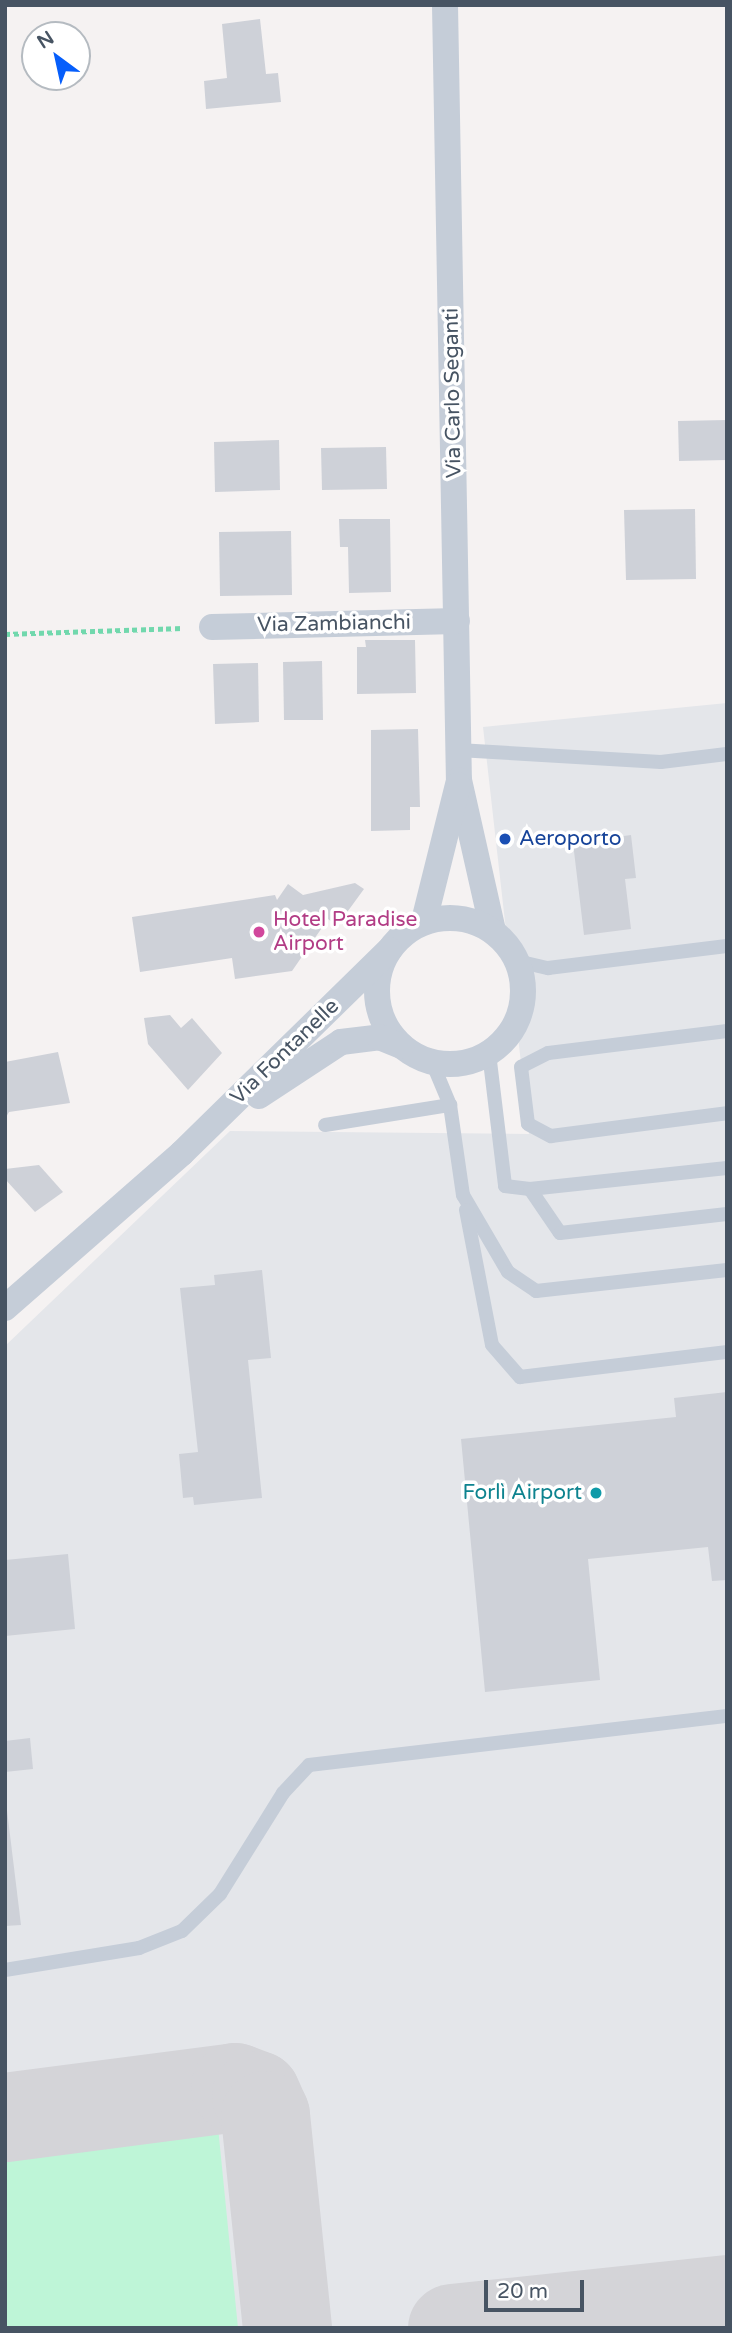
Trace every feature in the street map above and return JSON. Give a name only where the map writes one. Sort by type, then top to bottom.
[{"type":"street","name":"Via Carlo Seganti","points":[[446,5],[459,780],[493,931]]},
{"type":"street","name":"Via Zambianchi","points":[[212,627],[457,621]]},
{"type":"street","name":"Via Carlo Seganti","points":[[424,921],[459,780]]},
{"type":"street","points":[[453,917],[493,931],[517,961],[521,1012],[489,1054],[458,1064],[432,1062],[401,1046],[385,1026],[376,997],[389,950],[424,921],[453,917]]},
{"type":"street","name":"Via Fontanelle","points":[[5,1308],[181,1153],[389,950]]},
{"type":"street","name":"Via Fontanelle","points":[[181,1153],[341,1042],[379,1037],[401,1046]]},
{"type":"lane","points":[[458,750],[661,762],[727,754]]},
{"type":"lane","points":[[517,961],[548,968],[727,946]]},
{"type":"lane","points":[[727,1031],[548,1053],[521,1068],[528,1124],[551,1136],[727,1113]]},
{"type":"lane","points":[[489,1054],[505,1186],[530,1189],[727,1168]]},
{"type":"lane","points":[[432,1062],[450,1105],[463,1195],[492,1345],[520,1377],[727,1352]]},
{"type":"lane","points":[[325,1125],[450,1105]]},
{"type":"lane","points":[[530,1189],[560,1233],[727,1214]]},
{"type":"lane","points":[[463,1195],[508,1272],[536,1291],[727,1270]]},
{"type":"lane","points":[[5,1970],[139,1948],[182,1931],[220,1894],[283,1793],[309,1765],[727,1716]]},
{"type":"path","points":[[5,634],[212,627]]},
{"type":"shaded area","points":[[727,703],[727,2328],[5,2328],[5,1346],[230,1131],[529,1134],[483,727]]},
{"type":"green space","points":[[216,2107],[238,2328],[5,2328],[5,2154]]},
{"type":"building","points":[[260,19],[266,74],[278,73],[281,102],[206,109],[204,81],[227,78],[222,24]]},
{"type":"building","points":[[727,420],[727,460],[679,461],[678,421]]},
{"type":"building","points":[[279,440],[280,490],[215,492],[214,442]]},
{"type":"building","points":[[386,447],[387,489],[322,490],[321,448]]},
{"type":"building","points":[[695,509],[696,579],[626,580],[624,510]]},
{"type":"building","points":[[339,519],[390,519],[391,592],[349,593],[348,547],[340,547]]},
{"type":"building","points":[[291,531],[292,595],[220,596],[219,532]]},
{"type":"building","points":[[365,640],[415,640],[416,693],[357,694],[357,647],[366,647]]},
{"type":"building","points":[[322,661],[323,720],[284,720],[283,662]]},
{"type":"building","points":[[258,663],[259,722],[215,724],[213,664]]},
{"type":"building","points":[[418,729],[420,807],[410,807],[410,830],[371,831],[371,730]]},
{"type":"building","points":[[631,835],[636,878],[625,879],[631,929],[584,935],[573,843]]},
{"type":"building","name":"Hotel Paradise Airport","points":[[355,883],[364,889],[337,926],[328,919],[292,971],[235,979],[232,958],[140,972],[132,917],[275,895],[277,900],[288,884],[303,895]]},
{"type":"building","points":[[170,1015],[181,1028],[192,1018],[222,1053],[188,1090],[148,1044],[144,1018]]},
{"type":"building","points":[[58,1052],[70,1103],[9,1112],[5,1119],[5,1062]]},
{"type":"building","points":[[39,1165],[63,1192],[35,1212],[5,1179],[5,1169]]},
{"type":"building","points":[[262,1270],[271,1358],[248,1360],[262,1498],[194,1505],[193,1497],[183,1498],[179,1454],[198,1452],[180,1288],[215,1285],[214,1275]]},
{"type":"building","name":"Forlì Airport","points":[[727,1392],[727,1580],[712,1581],[708,1547],[588,1559],[600,1680],[485,1692],[461,1439],[676,1417],[674,1398]]},
{"type":"building","points":[[68,1554],[75,1629],[5,1636],[5,1560]]},
{"type":"building","points":[[30,1738],[33,1769],[5,1772],[5,1741]]},
{"type":"building","points":[[5,1794],[21,1925],[5,1926]]},
{"type":"taxiway","points":[[5,2117],[235,2087],[256,2095],[265,2115],[287,2328]]},
{"type":"taxiway","points":[[452,2328],[727,2299]]},
{"type":"place","name":"Aeroporto","points":[[505,839]]},
{"type":"place","name":"Hotel Paradise Airport","points":[[259,932]]},
{"type":"place","name":"Forlì Airport","points":[[596,1493]]}]
